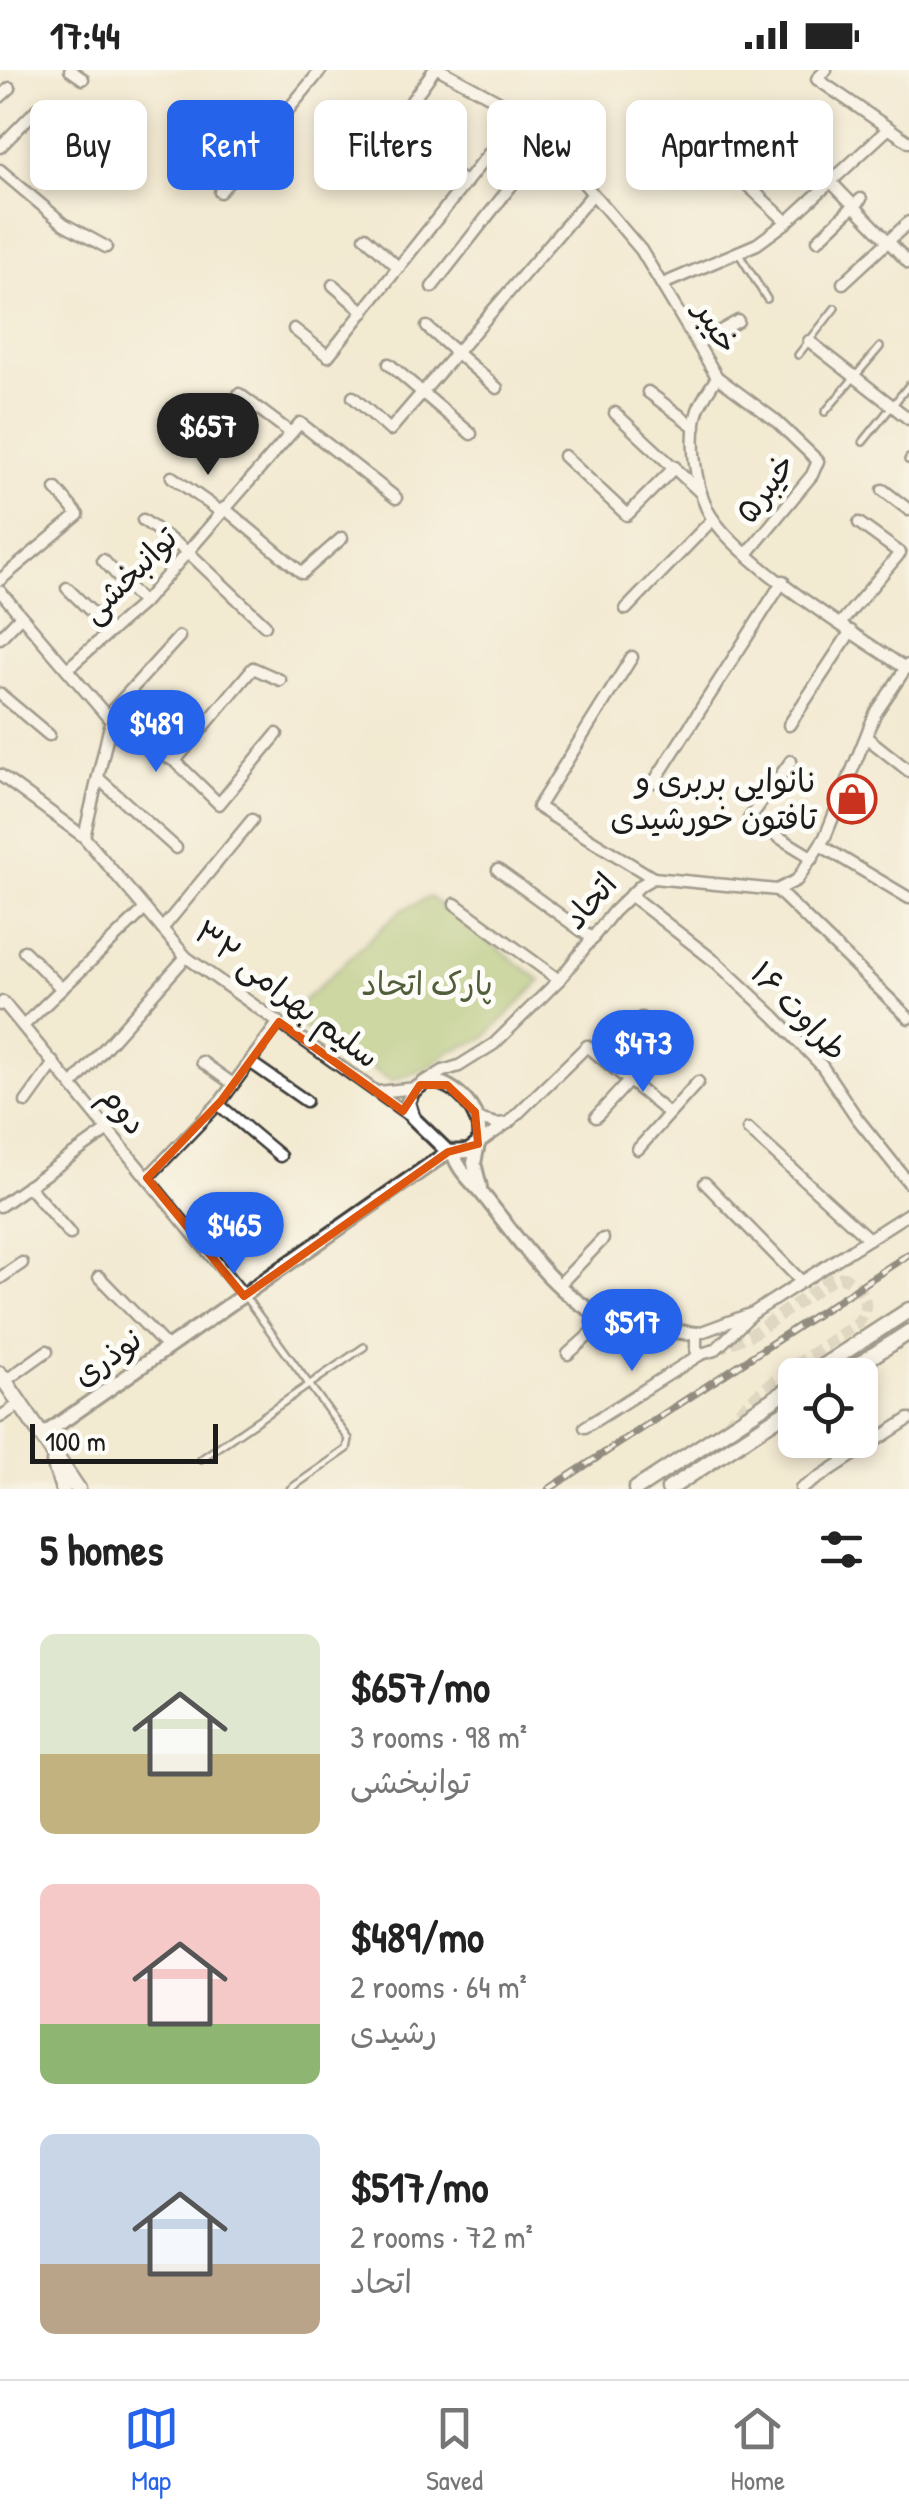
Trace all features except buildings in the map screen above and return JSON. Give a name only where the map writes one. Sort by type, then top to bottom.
[{"type":"main road","points":[[836,1358],[909,1310]]},
{"type":"main road","points":[[869,1358],[909,1332]]},
{"type":"main road","points":[[4,1381],[43,1435],[56,1460],[63,1489]]},
{"type":"main road","points":[[4,1381],[17,1406],[78,1489]]},
{"type":"main road","points":[[636,1489],[778,1395]]},
{"type":"main road","points":[[669,1489],[778,1417]]},
{"type":"street","points":[[70,70],[83,79]]},
{"type":"street","points":[[220,192],[320,70]]},
{"type":"street","points":[[414,100],[437,70]]},
{"type":"street","name":"خیبر","points":[[437,70],[496,100]]},
{"type":"street","points":[[826,70],[817,79],[909,142]]},
{"type":"street","points":[[0,97],[10,88]]},
{"type":"street","points":[[0,148],[30,117]]},
{"type":"street","points":[[833,179],[889,128]]},
{"type":"street","points":[[467,182],[487,156]]},
{"type":"street","points":[[0,170],[64,224],[106,247]]},
{"type":"street","points":[[833,187],[857,202],[909,263]]},
{"type":"street","points":[[294,329],[328,356],[460,190]]},
{"type":"street","points":[[432,286],[508,190]]},
{"type":"street","name":"خیبر","points":[[588,190],[641,250],[717,377],[698,409],[695,428],[702,493],[722,533],[840,624],[907,666]]},
{"type":"street","points":[[753,190],[787,222]]},
{"type":"street","points":[[663,284],[757,244],[822,190]]},
{"type":"street","points":[[353,397],[390,430],[592,195]]},
{"type":"street","points":[[818,240],[857,202]]},
{"type":"street","points":[[843,282],[909,222]]},
{"type":"street","points":[[365,238],[399,268]]},
{"type":"street","points":[[332,286],[364,312]]},
{"type":"street","points":[[699,343],[738,321]]},
{"type":"street","points":[[427,327],[497,388]]},
{"type":"street","points":[[809,341],[909,419]]},
{"type":"street","points":[[389,364],[471,434]]},
{"type":"street","name":"خیبر۵","points":[[717,377],[775,420],[818,461],[812,475],[747,554]]},
{"type":"street","points":[[648,392],[695,428]]},
{"type":"street","points":[[239,394],[290,433],[300,422],[396,498]]},
{"type":"street","points":[[615,412],[702,493]]},
{"type":"street","name":"توانبخشی","points":[[66,669],[144,603],[290,433]]},
{"type":"street","points":[[564,456],[627,515],[675,467]]},
{"type":"street","points":[[172,476],[302,574],[342,538]]},
{"type":"street","points":[[0,580],[78,515],[56,489]]},
{"type":"street","points":[[883,490],[909,510]]},
{"type":"street","points":[[626,609],[714,519]]},
{"type":"street","points":[[144,520],[189,553],[265,624]]},
{"type":"street","points":[[840,624],[900,553],[859,523]]},
{"type":"street","points":[[104,560],[144,603]]},
{"type":"street","points":[[654,782],[782,582]]},
{"type":"street","points":[[67,588],[110,632]]},
{"type":"street","points":[[0,591],[111,721],[84,837]]},
{"type":"street","points":[[0,638],[21,616]]},
{"type":"street","points":[[789,725],[851,631]]},
{"type":"street","points":[[107,716],[178,638]]},
{"type":"street","points":[[632,658],[538,807],[653,878]]},
{"type":"street","points":[[907,666],[876,714],[813,858],[798,880],[777,890],[909,1018]]},
{"type":"street","points":[[174,761],[253,668],[280,680]]},
{"type":"street","points":[[0,694],[49,735]]},
{"type":"street","points":[[109,731],[174,761],[219,804],[277,734]]},
{"type":"street","points":[[866,737],[909,770]]},
{"type":"street","points":[[791,761],[749,819],[813,858]]},
{"type":"street","name":"سلیم بهرامی ۳۲","points":[[0,775],[84,837],[186,958],[414,1118]]},
{"type":"street","points":[[98,778],[176,848]]},
{"type":"street","points":[[162,929],[252,820]]},
{"type":"street","points":[[820,845],[909,898]]},
{"type":"street","points":[[498,870],[593,938]]},
{"type":"street","name":"اتحاد","points":[[422,1085],[494,1044],[559,980],[630,895],[653,878],[777,890]]},
{"type":"street","name":"طراوت ۱۶","points":[[630,895],[717,963],[774,1016],[822,1066],[909,1183]]},
{"type":"street","points":[[455,904],[559,980]]},
{"type":"street","points":[[23,1026],[145,908]]},
{"type":"street","points":[[24,951],[62,988]]},
{"type":"street","points":[[72,1085],[186,958]]},
{"type":"street","name":"دوم","points":[[2,1003],[244,1296]]},
{"type":"street","points":[[603,1059],[641,1018]]},
{"type":"street","points":[[148,1178],[218,1104],[279,1022]]},
{"type":"street","points":[[478,1144],[509,1122],[587,1046],[668,1112]]},
{"type":"street","points":[[596,1117],[661,1046]]},
{"type":"street","points":[[202,1062],[234,1084]]},
{"type":"street","points":[[250,1062],[306,1101]]},
{"type":"street","points":[[26,1102],[54,1063]]},
{"type":"street","name":"اتحاد","points":[[447,1085],[460,1066]]},
{"type":"street","points":[[638,1148],[698,1082]]},
{"type":"street","points":[[482,1194],[474,1162],[481,1134],[478,1119],[447,1085],[422,1085],[408,1102],[414,1118],[450,1152],[462,1173],[582,1304],[607,1319],[696,1334],[753,1314]]},
{"type":"street","name":"سلیم بهرامی ۳۲","points":[[378,1092],[422,1085]]},
{"type":"street","points":[[218,1104],[280,1156]]},
{"type":"street","points":[[478,1119],[497,1124],[509,1122]]},
{"type":"street","points":[[748,1129],[869,1239]]},
{"type":"street","points":[[0,1206],[108,1130]]},
{"type":"street","name":"نوذری","points":[[43,1435],[450,1152],[468,1151],[478,1144]]},
{"type":"street","points":[[705,1183],[802,1282]]},
{"type":"street","points":[[28,1186],[70,1234]]},
{"type":"street","points":[[586,1427],[726,1342],[753,1314],[909,1213]]},
{"type":"street","points":[[560,1284],[603,1238]]},
{"type":"street","points":[[0,1278],[22,1263]]},
{"type":"street","points":[[99,1277],[168,1348]]},
{"type":"street","points":[[568,1354],[607,1319]]},
{"type":"street","points":[[696,1334],[694,1345],[701,1354]]},
{"type":"street","points":[[4,1381],[48,1352]]},
{"type":"street","points":[[0,1417],[17,1406]]},
{"type":"street","points":[[801,1489],[909,1419]]},
{"type":"lane","points":[[738,252],[767,299]]},
{"type":"lane","points":[[798,355],[835,308]]},
{"type":"lane","points":[[826,412],[880,347]]},
{"type":"lane","points":[[863,442],[909,385]]},
{"type":"lane","points":[[244,1296],[350,1443],[290,1489]]},
{"type":"lane","points":[[201,1458],[364,1346]]},
{"type":"highlighted area","points":[[279,1022],[403,1111],[420,1085],[447,1085],[475,1112],[478,1144],[448,1152],[244,1296],[147,1178],[221,1101]]},
{"type":"green space","name":"پارک اتحاد","points":[[430,897],[541,981],[483,1039],[451,1051],[428,1068],[392,1081],[286,1017],[400,911]]},
{"type":"tunnel","points":[[715,1350],[752,1334],[832,1279],[844,1277],[864,1298],[865,1310],[857,1324],[769,1386],[722,1430]]},
{"type":"railway","points":[[549,1489],[909,1254]]},
{"type":"place","name":"نانوایی بربری و تافتون خورشیدی","points":[[852,799]]}]
